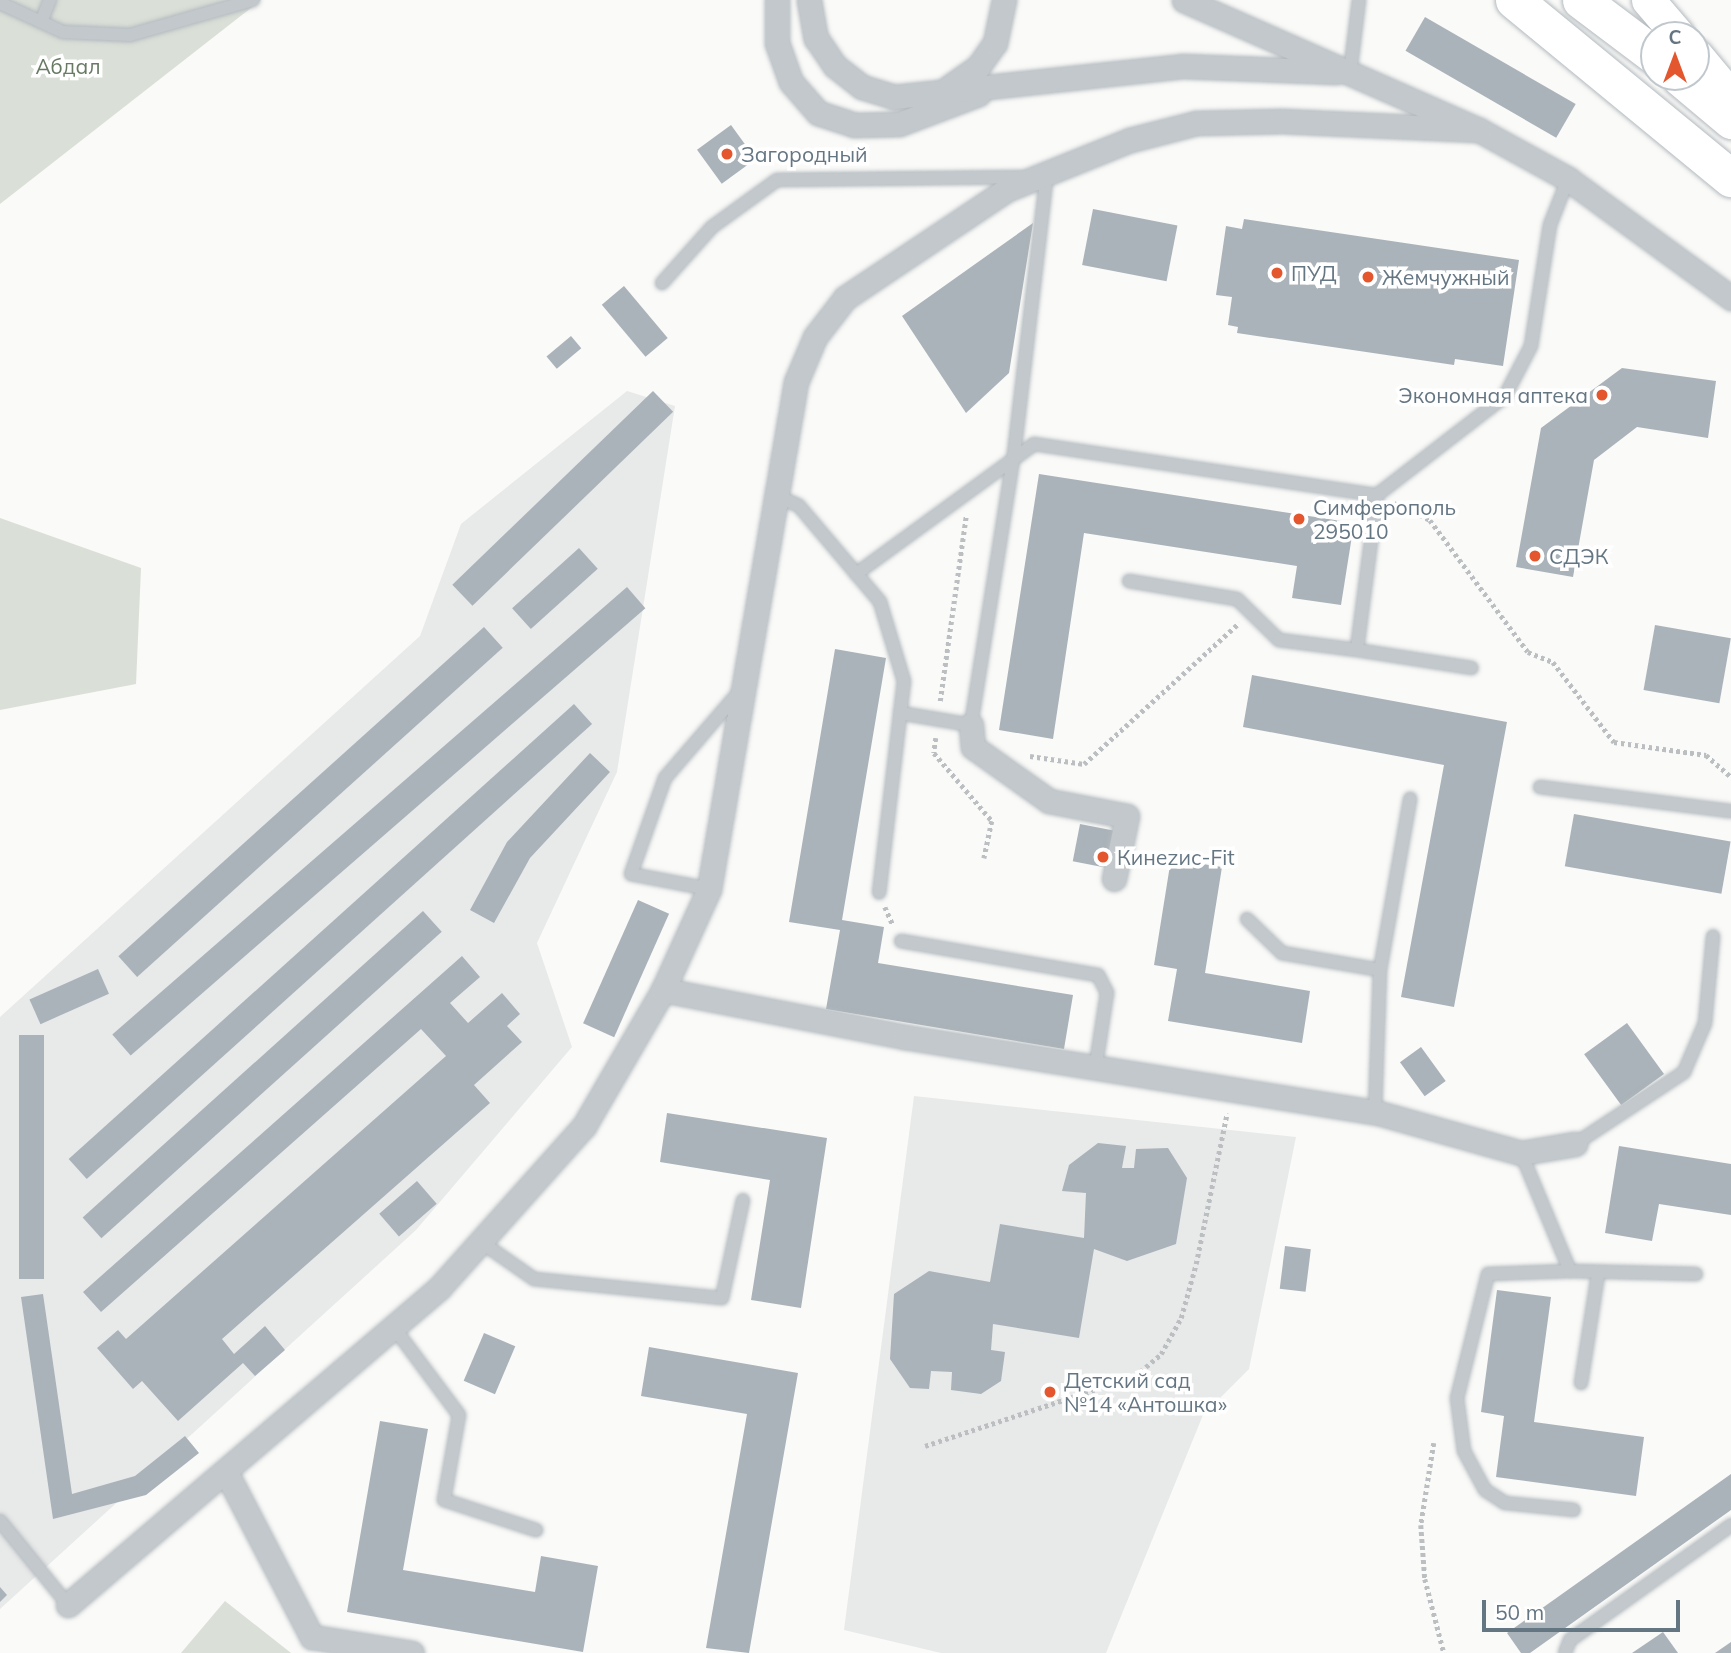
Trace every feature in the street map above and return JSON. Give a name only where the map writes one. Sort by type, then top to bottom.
[{"type":"main road","points":[[1514,0],[1731,178]]},
{"type":"main road","points":[[1581,0],[1640,44]]},
{"type":"main road","points":[[1648,0],[1666,21]]},
{"type":"main road","points":[[1710,72],[1731,97]]},
{"type":"main road","points":[[1697,91],[1731,120]]},
{"type":"street","points":[[777,0],[777,43],[791,82],[818,113],[854,125],[900,124],[933,116],[996,82]]},
{"type":"street","points":[[809,0],[816,38],[835,66],[873,90],[929,95],[996,82],[1182,66],[1350,73]]},
{"type":"street","points":[[929,95],[978,67],[995,43],[1004,0]]},
{"type":"street","points":[[1184,0],[1479,130],[1568,179],[1731,298]]},
{"type":"street","points":[[68,1605],[227,1474],[395,1328],[481,1242],[584,1126],[663,990],[709,889],[796,382],[815,337],[845,298],[1039,173],[1196,123],[1381,121],[1479,130]]},
{"type":"street","points":[[972,736],[1049,801],[1127,816],[1114,879]]},
{"type":"street","points":[[663,990],[905,1037],[1096,1064],[1374,1112],[1521,1153],[1575,1144]]},
{"type":"street","points":[[227,1474],[312,1637],[412,1653]]},
{"type":"lane","points":[[41,22],[50,0]]},
{"type":"lane","points":[[0,3],[63,32],[130,36],[253,0]]},
{"type":"lane","points":[[1350,73],[1359,0]]},
{"type":"lane","points":[[662,283],[712,227],[777,180],[1039,173],[1014,454],[972,736],[900,713]]},
{"type":"lane","points":[[1357,650],[1377,495],[1505,396],[1531,346],[1549,225],[1568,179]]},
{"type":"lane","points":[[856,574],[1014,454],[1034,444],[1377,495]]},
{"type":"lane","points":[[777,496],[799,506],[880,602],[904,681],[878,892]]},
{"type":"lane","points":[[1129,581],[1237,599],[1279,640],[1472,668]]},
{"type":"lane","points":[[709,889],[631,874],[665,778],[744,686]]},
{"type":"lane","points":[[1540,787],[1731,811]]},
{"type":"lane","points":[[1374,1112],[1380,970],[1410,799]]},
{"type":"lane","points":[[1247,919],[1282,953],[1380,970]]},
{"type":"lane","points":[[1575,1144],[1684,1072],[1706,1023],[1713,936]]},
{"type":"lane","points":[[901,941],[1098,975],[1107,993],[1096,1064]]},
{"type":"lane","points":[[1521,1153],[1570,1271]]},
{"type":"lane","points":[[481,1242],[534,1279],[722,1298],[743,1200]]},
{"type":"lane","points":[[1574,1510],[1505,1503],[1485,1490],[1464,1451],[1457,1398],[1488,1274],[1570,1271],[1598,1275],[1696,1274]]},
{"type":"lane","points":[[1581,1383],[1598,1275]]},
{"type":"lane","points":[[395,1328],[459,1415],[444,1500],[536,1530]]},
{"type":"lane","points":[[0,1521],[68,1605]]},
{"type":"lane","points":[[1565,1653],[1570,1640],[1731,1525]]},
{"type":"path","points":[[1377,495],[1430,520],[1528,652],[1553,662],[1614,742],[1706,755],[1731,778]]},
{"type":"path","points":[[936,741],[972,736],[1084,764],[1252,611]]},
{"type":"path","points":[[878,892],[901,941]]},
{"type":"path","points":[[925,1446],[1135,1376],[1161,1354],[1181,1318],[1196,1264],[1232,1088]]},
{"type":"path","points":[[1434,1443],[1421,1525],[1425,1579],[1444,1653]]},
{"type":"shaded area","points":[[627,391],[675,406],[617,772],[537,943],[572,1047],[416,1230],[0,1609],[0,1017],[420,636],[461,524]]},
{"type":"shaded area","name":"Детский сад №14 «Антошка»","points":[[914,1096],[1296,1137],[1249,1369],[1203,1415],[1106,1653],[941,1653],[844,1630]]},
{"type":"green space","name":"Абдал","points":[[0,0],[261,0],[0,204]]},
{"type":"green space","points":[[0,518],[141,568],[136,684],[0,710]]},
{"type":"green space","points":[[225,1601],[291,1653],[181,1653]]},
{"type":"building","points":[[1425,17],[1576,104],[1556,138],[1406,51]]},
{"type":"building","name":"Загородный","points":[[731,125],[756,159],[722,184],[697,150]]},
{"type":"building","points":[[1093,209],[1177,225],[1167,281],[1082,265]]},
{"type":"building","points":[[1244,219],[1519,260],[1503,366],[1455,359],[1454,365],[1237,333],[1238,327],[1228,325],[1232,297],[1216,295],[1226,226],[1242,229]]},
{"type":"building","points":[[1033,223],[1009,373],[966,413],[902,316]]},
{"type":"building","points":[[624,286],[668,338],[645,357],[602,305]]},
{"type":"building","points":[[571,336],[581,348],[557,369],[546,357]]},
{"type":"building","points":[[1622,368],[1716,381],[1708,438],[1637,427],[1594,460],[1573,577],[1516,567],[1541,428]]},
{"type":"building","points":[[653,391],[673,412],[472,606],[452,585]]},
{"type":"building","points":[[1039,474],[1354,523],[1341,605],[1292,598],[1297,566],[1084,533],[1053,739],[999,730]]},
{"type":"building","points":[[579,548],[598,569],[531,629],[512,608]]},
{"type":"building","points":[[627,587],[645,608],[131,1056],[112,1034]]},
{"type":"building","points":[[1655,625],[1731,638],[1719,703],[1644,690]]},
{"type":"building","points":[[484,627],[503,648],[137,977],[118,956]]},
{"type":"building","points":[[835,649],[886,658],[842,920],[884,927],[878,963],[1073,995],[1064,1049],[826,1009],[840,930],[789,922]]},
{"type":"building","points":[[1252,675],[1507,722],[1454,1007],[1401,997],[1444,765],[1243,727]]},
{"type":"building","points":[[574,704],[592,724],[87,1179],[69,1159]]},
{"type":"building","points":[[590,753],[610,772],[530,858],[494,923],[470,910],[507,842]]},
{"type":"building","points":[[1574,814],[1731,842],[1721,894],[1565,866]]},
{"type":"building","points":[[1080,824],[1117,831],[1110,869],[1073,861]]},
{"type":"building","points":[[1171,859],[1222,867],[1205,973],[1310,991],[1302,1043],[1168,1021],[1177,969],[1154,965]]},
{"type":"building","points":[[638,900],[669,914],[614,1037],[583,1023]]},
{"type":"building","points":[[423,911],[442,932],[101,1238],[83,1217]]},
{"type":"building","points":[[462,956],[480,977],[450,1003],[468,1023],[502,993],[520,1014],[507,1026],[522,1042],[474,1085],[490,1103],[222,1339],[234,1354],[265,1326],[285,1350],[255,1376],[243,1363],[178,1421],[142,1381],[133,1389],[97,1348],[118,1330],[126,1339],[446,1056],[421,1029],[101,1312],[83,1292]]},
{"type":"building","points":[[98,969],[109,994],[40,1024],[29,1000]]},
{"type":"building","points":[[1627,1023],[1664,1074],[1621,1105],[1584,1054]]},
{"type":"building","points":[[19,1035],[44,1035],[44,1279],[19,1279]]},
{"type":"building","points":[[1421,1047],[1446,1081],[1425,1096],[1400,1062]]},
{"type":"building","points":[[667,1113],[827,1138],[801,1308],[751,1300],[770,1180],[660,1162]]},
{"type":"building","points":[[1098,1143],[1126,1146],[1122,1168],[1134,1168],[1136,1149],[1168,1148],[1187,1178],[1176,1244],[1127,1261],[1094,1249],[1079,1338],[993,1324],[991,1350],[1005,1352],[1001,1381],[981,1394],[951,1390],[952,1372],[931,1371],[929,1389],[910,1388],[890,1359],[894,1294],[929,1271],[990,1282],[1000,1224],[1084,1238],[1086,1193],[1062,1191],[1069,1165]]},
{"type":"building","points":[[1619,1146],[1731,1164],[1731,1215],[1659,1204],[1652,1241],[1605,1233]]},
{"type":"building","points":[[417,1181],[437,1204],[399,1236],[379,1214]]},
{"type":"building","points":[[1285,1246],[1311,1249],[1306,1292],[1280,1289]]},
{"type":"building","points":[[1497,1290],[1551,1297],[1534,1422],[1644,1437],[1636,1496],[1496,1477],[1504,1416],[1481,1412]]},
{"type":"building","points":[[43,1294],[72,1494],[135,1476],[185,1436],[199,1453],[146,1495],[53,1519],[21,1297]]},
{"type":"building","points":[[484,1333],[515,1346],[495,1394],[464,1381]]},
{"type":"building","points":[[649,1347],[798,1373],[749,1653],[706,1648],[747,1414],[641,1396]]},
{"type":"building","points":[[380,1421],[428,1429],[403,1570],[535,1592],[541,1556],[598,1566],[583,1652],[347,1612]]},
{"type":"building","points":[[1731,1474],[1731,1510],[1530,1653],[1521,1653],[1507,1633]]},
{"type":"building","points":[[0,1587],[7,1595],[0,1602]]},
{"type":"building","points":[[1663,1632],[1678,1653],[1632,1653]]},
{"type":"building","points":[[1731,1642],[1731,1653],[1715,1653]]},
{"type":"place","name":"Загородный","points":[[727,154]]},
{"type":"place","name":"ПУД","points":[[1277,273]]},
{"type":"place","name":"Жемчужный","points":[[1368,277]]},
{"type":"place","name":"Экономная аптека","points":[[1602,395]]},
{"type":"place","name":"Симферополь 295010","points":[[1299,519]]},
{"type":"place","name":"СДЭК","points":[[1535,556]]},
{"type":"place","name":"Кинеzис-Fit","points":[[1103,857]]},
{"type":"place","name":"Детский сад №14 «Антошка»","points":[[1050,1392]]}]
